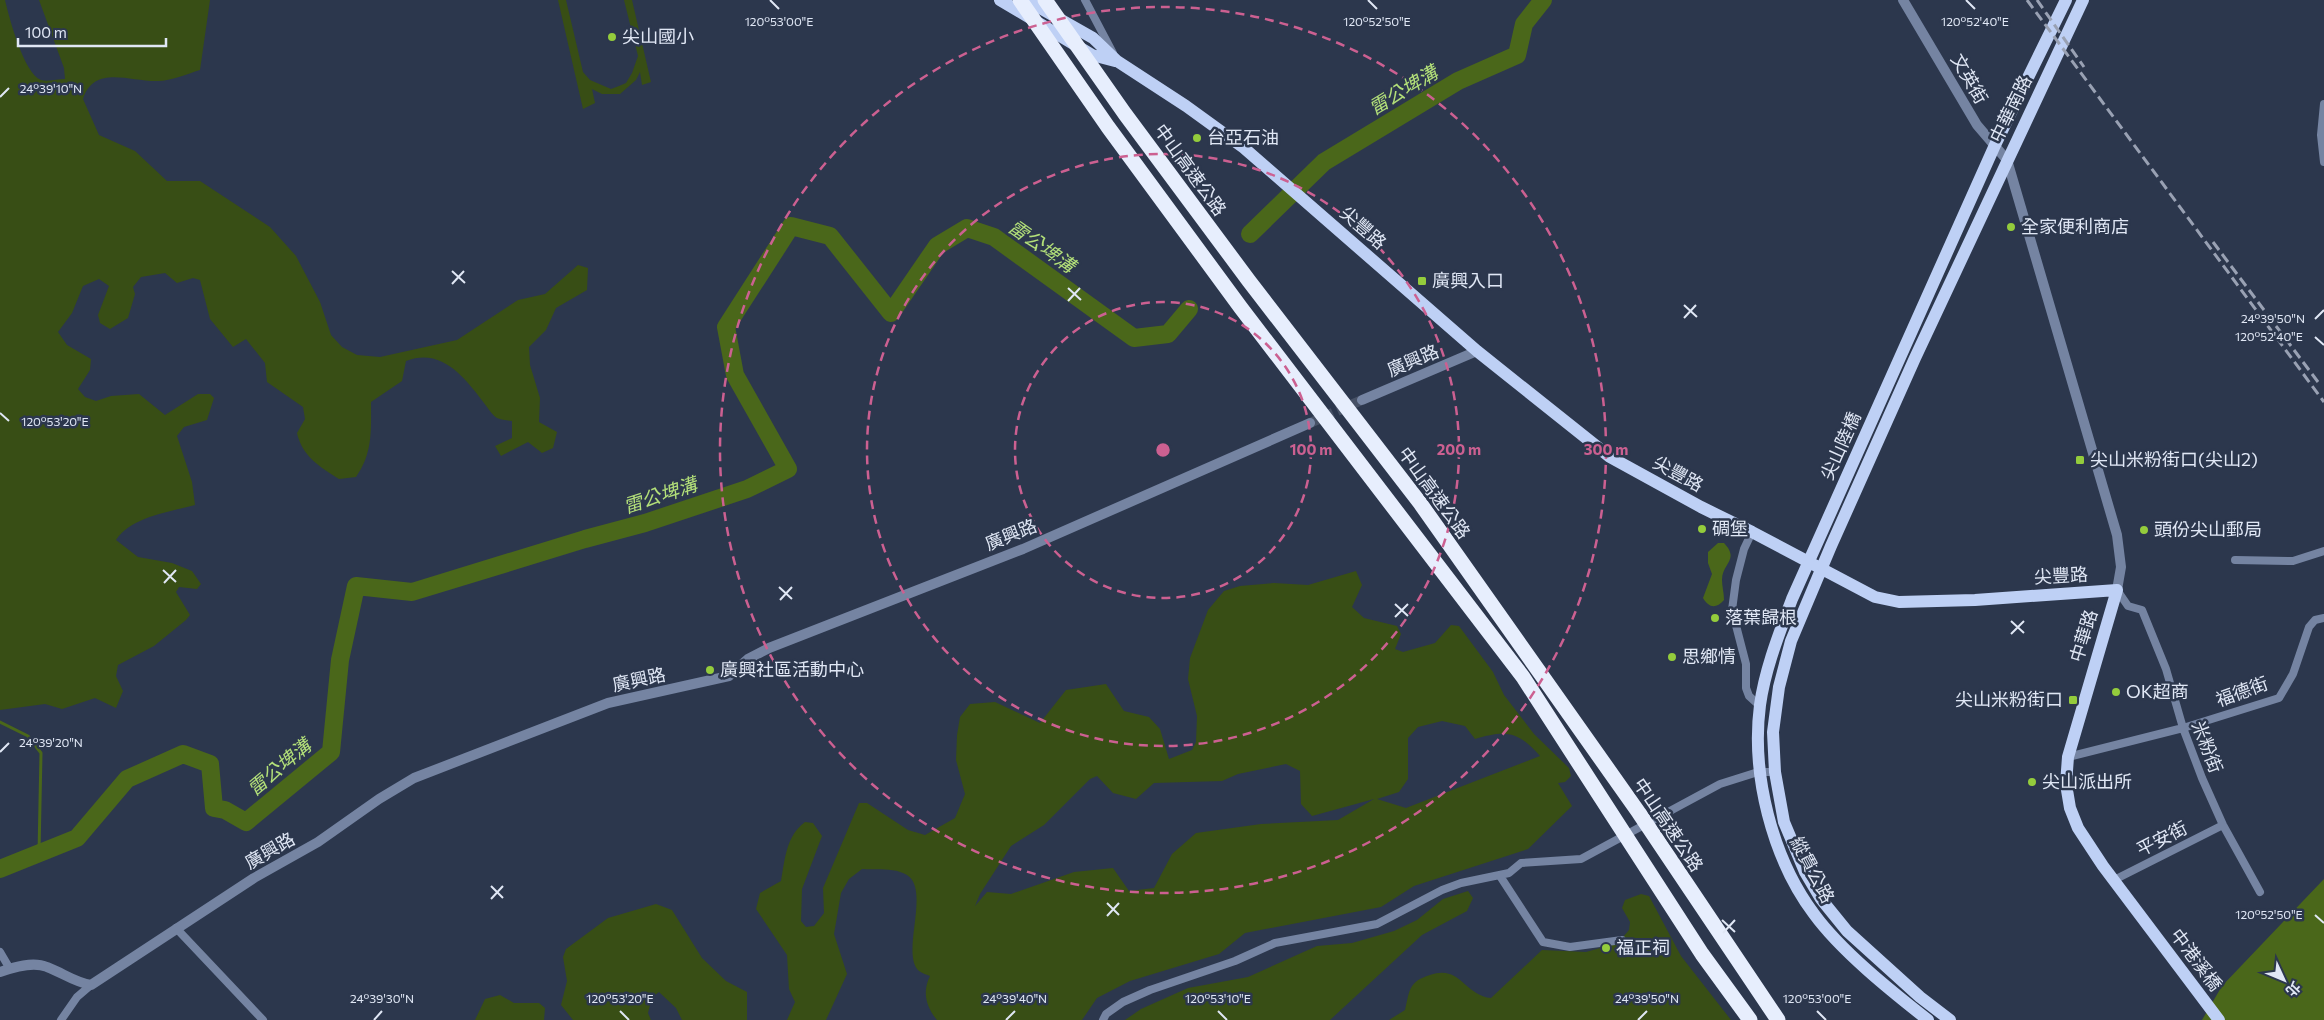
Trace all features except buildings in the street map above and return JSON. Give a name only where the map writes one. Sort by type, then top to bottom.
[{"type":"highway","points":[[1020,0],[1108,127],[1241,308],[1523,677],[1702,954],[1750,1020]]},
{"type":"highway","name":"中山高速公路","points":[[1045,0],[1125,114],[1248,281],[1420,503],[1639,813],[1778,1020]]},
{"type":"main road","points":[[1000,0],[1092,55],[1117,61]]},
{"type":"main road","points":[[1026,0],[1092,38],[1117,61]]},
{"type":"main road","name":"中華南路","points":[[2006,160],[2083,0]]},
{"type":"main road","name":"中華南路","points":[[1995,145],[2064,4]]},
{"type":"main road","name":"尖豐路","points":[[1117,61],[1186,106],[1244,148],[1477,351],[1610,457],[1701,507],[1875,597],[1899,602],[1975,600],[2117,590]]},
{"type":"main road","name":"尖山陸橋","points":[[1758,772],[1760,706],[1769,665],[1792,599],[1995,145]]},
{"type":"main road","name":"尖山陸橋","points":[[1776,772],[1774,732],[1778,697],[1791,641],[1830,546],[2006,160]]},
{"type":"main road","name":"中華路","points":[[2117,590],[2068,757],[2066,784],[2070,808],[2078,828],[2146,922]]},
{"type":"main road","name":"縱貫公路","points":[[1758,772],[1769,820],[1788,868],[1814,914],[1854,958],[1928,1020]]},
{"type":"main road","name":"縱貫公路","points":[[1776,772],[1784,822],[1805,872],[1821,899],[1847,931],[1918,995],[1950,1020]]},
{"type":"main road","name":"中港溪橋","points":[[2146,922],[2219,1020]]},
{"type":"main road","points":[[1908,1005],[1918,995]]},
{"type":"street","points":[[1085,0],[1117,61]]},
{"type":"street","name":"文英街","points":[[1903,0],[1977,125],[1995,145]]},
{"type":"street","points":[[2324,104],[2321,135],[2324,162]]},
{"type":"street","name":"中華路","points":[[1995,145],[2006,160],[2117,535],[2121,567],[2117,590]]},
{"type":"street","name":"廣興路","points":[[1362,400],[1477,351]]},
{"type":"street","name":"廣興路","points":[[91,985],[254,878],[318,842],[379,799],[414,778],[608,703],[728,676],[748,659],[769,648],[1023,549],[1310,423]]},
{"type":"street","points":[[1752,532],[1744,548],[1736,580],[1732,610],[1746,664],[1746,688],[1749,696],[1760,706]]},
{"type":"street","points":[[2235,560],[2293,561],[2324,551]]},
{"type":"street","name":"米粉街","points":[[2117,590],[2128,606],[2142,610],[2166,669],[2182,728],[2223,825],[2260,892]]},
{"type":"street","name":"福德街","points":[[2068,757],[2182,728],[2279,698],[2293,674],[2309,626],[2315,620],[2324,618]]},
{"type":"street","points":[[1103,1020],[1106,1014],[1123,1002],[1150,990],[1235,961],[1275,943],[1377,924],[1442,890],[1461,883],[1509,873],[1521,863],[1581,859],[1720,784],[1758,772],[1776,772]]},
{"type":"street","name":"平安街","points":[[2114,880],[2223,825]]},
{"type":"street","points":[[1500,876],[1543,942],[1570,947],[1622,940]]},
{"type":"street","points":[[176,928],[262,1020]]},
{"type":"street","points":[[0,952],[5,971],[29,964],[45,966],[78,983],[91,985]]},
{"type":"street","points":[[61,1020],[77,997],[91,985]]},
{"type":"shaded area","points":[[0,0],[5,0],[23,57],[35,76],[46,81],[65,79],[64,68],[39,0],[210,0],[200,70],[163,81],[114,77],[104,78],[88,88],[83,99],[99,135],[135,151],[167,181],[200,181],[270,227],[296,256],[320,302],[331,335],[342,347],[357,355],[380,357],[457,340],[518,300],[545,294],[578,265],[588,268],[587,290],[556,308],[546,330],[529,347],[530,365],[540,398],[539,422],[557,432],[553,448],[542,453],[528,442],[501,456],[495,446],[512,438],[512,421],[495,417],[469,384],[451,367],[431,358],[419,358],[406,361],[402,381],[371,402],[370,441],[366,459],[356,477],[339,479],[313,460],[299,441],[297,433],[305,419],[303,407],[267,382],[265,363],[246,339],[233,347],[210,319],[200,280],[193,278],[177,283],[165,273],[141,277],[133,287],[135,294],[128,318],[110,329],[100,323],[98,315],[109,286],[99,279],[83,286],[72,313],[58,332],[67,345],[91,359],[90,370],[78,389],[85,397],[96,401],[111,396],[139,394],[165,415],[198,394],[210,394],[214,398],[207,420],[184,427],[177,436],[192,482],[195,505],[151,516],[131,526],[116,540],[138,557],[172,563],[192,571],[201,584],[197,589],[179,587],[176,592],[190,615],[186,620],[154,646],[118,665],[116,676],[123,691],[116,708],[95,698],[62,709],[45,704],[0,710]]},
{"type":"shaded area","points":[[558,0],[566,0],[583,72],[590,80],[611,89],[626,83],[638,56],[624,0],[632,0],[651,82],[642,85],[640,72],[636,80],[620,94],[602,94],[592,89],[595,103],[583,109]]},
{"type":"shaded area","points":[[1718,543],[1724,543],[1729,549],[1730,558],[1723,574],[1724,600],[1718,605],[1713,606],[1708,604],[1703,598],[1712,574],[1708,563],[1708,552]]},
{"type":"shaded area","points":[[1356,571],[1362,585],[1352,607],[1364,618],[1397,626],[1401,634],[1395,649],[1403,652],[1435,643],[1451,625],[1459,626],[1493,672],[1504,695],[1534,734],[1569,768],[1571,776],[1565,782],[1558,783],[1572,806],[1528,849],[1414,886],[1381,907],[1245,933],[1219,954],[1130,981],[1097,998],[1082,1020],[937,1020],[930,1010],[926,999],[926,988],[930,976],[919,971],[914,963],[912,951],[916,894],[914,883],[902,872],[885,869],[862,869],[849,879],[841,893],[834,934],[847,974],[826,1020],[787,1020],[795,1002],[789,989],[787,955],[756,909],[760,893],[781,881],[785,856],[790,841],[805,822],[813,823],[822,836],[802,889],[801,921],[806,927],[814,926],[824,913],[823,888],[859,803],[867,803],[908,830],[925,835],[955,818],[965,794],[956,760],[957,735],[960,717],[970,704],[995,702],[1040,723],[1066,690],[1106,684],[1124,711],[1149,717],[1160,729],[1169,759],[1192,750],[1196,742],[1197,716],[1188,679],[1190,658],[1208,610],[1224,591],[1240,586],[1274,583],[1308,585]],"holes":[[[1442,721],[1465,726],[1475,739],[1495,734],[1518,737],[1540,756],[1406,808],[1377,799],[1399,792],[1408,779],[1408,738],[1418,727]],[[1286,764],[1300,771],[1301,804],[1312,816],[1374,799],[1338,820],[1261,824],[1196,833],[1172,854],[1154,888],[1129,891],[1113,868],[1074,872],[1011,894],[987,892],[975,906],[980,894],[1011,846],[1044,825],[1090,779],[1097,776],[1113,793],[1136,799],[1154,783],[1222,781],[1238,774]]]},
{"type":"shaded area","points":[[2324,879],[2324,1020],[2202,1020],[2222,986]]},
{"type":"shaded area","points":[[1468,891],[1473,898],[1467,911],[1422,935],[1330,1020],[1125,1020],[1141,1009],[1188,988],[1248,977],[1317,946],[1352,943],[1394,931],[1417,920],[1443,899]]},
{"type":"shaded area","points":[[1641,894],[1649,896],[1681,956],[1731,1020],[1389,1020],[1405,1010],[1409,992],[1414,984],[1430,975],[1448,974],[1455,977],[1474,992],[1491,998],[1542,950],[1586,952],[1618,943],[1629,930],[1630,922],[1622,908],[1625,900]]},
{"type":"shaded area","points":[[656,904],[672,910],[702,958],[726,981],[747,992],[747,1020],[682,1020],[676,1008],[659,992],[652,997],[648,1013],[651,1020],[573,1020],[561,1005],[567,981],[563,957],[566,949],[608,918]]},
{"type":"shaded area","points":[[500,995],[514,1003],[539,1003],[545,1008],[544,1020],[475,1020],[485,999]]},
{"type":"waterway","name":"雷公埤溝","points":[[1250,234],[1324,162],[1458,81],[1517,55],[1524,24],[1543,0]]},
{"type":"waterway","name":"雷公埤溝","points":[[0,869],[77,838],[127,779],[183,754],[210,764],[214,808],[225,810],[246,822],[331,752],[340,660],[356,586],[412,592],[585,539],[645,523],[747,489],[788,469],[735,375],[726,327],[791,226],[830,236],[891,313],[937,246],[967,228],[994,237],[1134,338],[1168,334],[1189,309]]},
{"type":"waterway","points":[[0,722],[28,736],[41,753],[39,853]]},
{"type":"tunnel","points":[[1310,423],[1362,400]]},
{"type":"railway","points":[[2027,0],[2324,402]]},
{"type":"railway","points":[[2037,0],[2084,67]]},
{"type":"railway","points":[[2213,242],[2321,386]]},
{"type":"place","name":"尖山國小","points":[[612,37]]},
{"type":"place","name":"台亞石油","points":[[1197,138]]},
{"type":"place","name":"全家便利商店","points":[[2011,227]]},
{"type":"place","name":"廣興入口","points":[[1422,281]]},
{"type":"place","name":"尖山米粉街口(尖山2)","points":[[2080,460]]},
{"type":"place","name":"碉堡","points":[[1702,529]]},
{"type":"place","name":"頭份尖山郵局","points":[[2144,530]]},
{"type":"place","name":"落葉歸根","points":[[1715,618]]},
{"type":"place","name":"思鄉情","points":[[1672,657]]},
{"type":"place","name":"廣興社區活動中心","points":[[710,670]]},
{"type":"place","name":"OK超商","points":[[2116,692]]},
{"type":"place","name":"尖山米粉街口","points":[[2073,700]]},
{"type":"place","name":"尖山派出所","points":[[2032,782]]},
{"type":"place","name":"福正祠","points":[[1606,948]]}]
